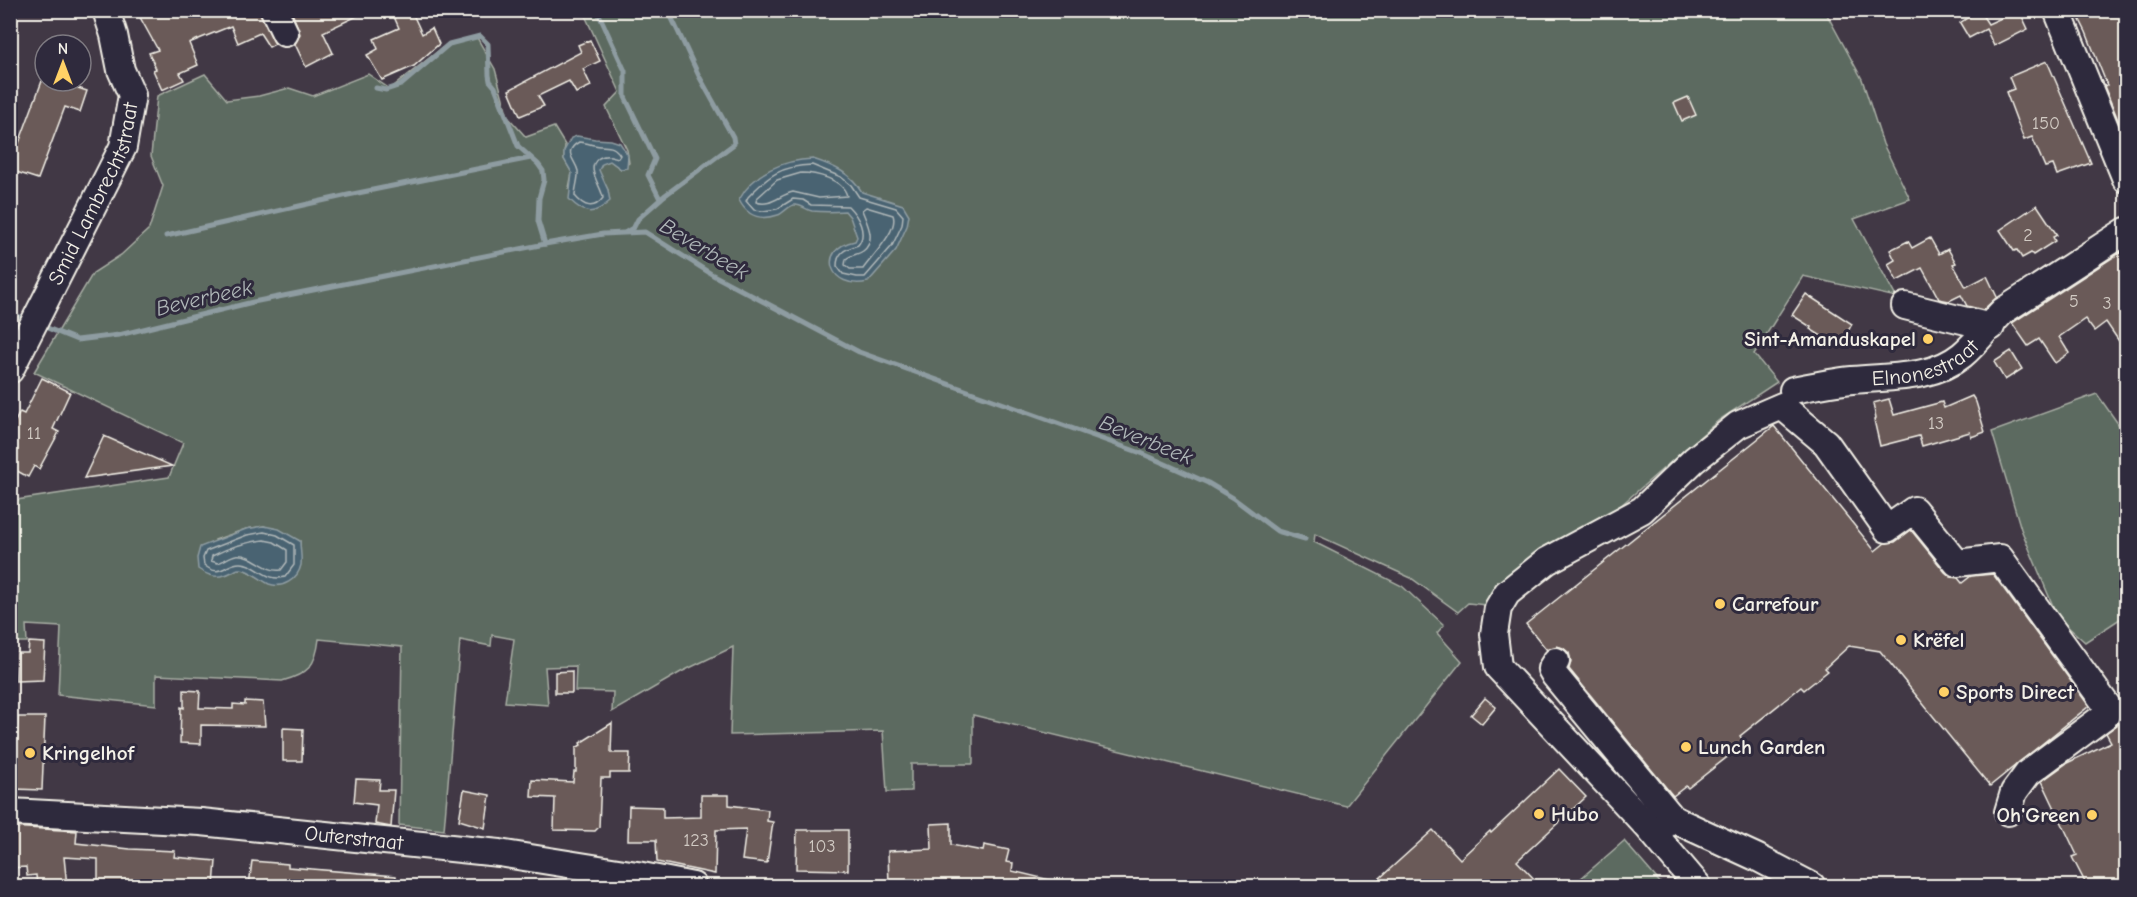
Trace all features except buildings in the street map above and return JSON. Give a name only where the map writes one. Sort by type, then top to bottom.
[{"type":"street","name":"Smid Lambrechtstraat","points":[[10,370],[123,147],[132,95],[121,70],[114,35],[105,10]]},
{"type":"street","points":[[2057,10],[2127,179]]},
{"type":"street","name":"Elnonestraat","points":[[1793,390],[1850,380],[1926,374],[1940,368],[1962,355],[1991,327],[2003,311],[2127,231]]},
{"type":"street","name":"Elnonestraat","points":[[1905,306],[1991,327]]},
{"type":"street","points":[[1698,886],[1653,834],[1498,667],[1494,634],[1498,608],[1507,593],[1547,561],[1641,510],[1694,460],[1738,425],[1782,406],[1826,443],[1887,529],[1914,510],[1957,563],[2000,558],[2108,707],[2106,715],[2028,772],[2014,792],[2008,812]]},
{"type":"street","points":[[1556,661],[1551,669],[1555,676],[1673,819],[1812,886]]},
{"type":"street","name":"Outerstraat","points":[[10,812],[201,822],[499,853],[594,867],[693,886]]},
{"type":"street","points":[[1653,834],[1673,819]]},
{"type":"shaded area","points":[[583,11],[1825,11],[1862,79],[1883,144],[1910,199],[1854,219],[1896,297],[1803,276],[1754,354],[1777,382],[1719,420],[1504,607],[1468,603],[1458,612],[1411,578],[1315,534],[1314,542],[1402,586],[1444,625],[1437,633],[1462,661],[1346,806],[973,715],[973,764],[911,764],[911,791],[887,792],[883,731],[730,735],[733,647],[681,672],[612,712],[613,692],[575,691],[576,666],[545,667],[548,705],[505,702],[514,639],[492,635],[491,646],[460,640],[444,830],[399,825],[402,647],[319,639],[316,656],[309,668],[282,681],[156,675],[156,705],[58,695],[61,627],[26,625],[27,642],[11,642],[10,501],[169,477],[183,443],[34,372],[93,273],[121,255],[149,229],[163,186],[151,156],[157,96],[205,74],[227,100],[259,96],[289,88],[313,96],[368,74],[390,89],[442,48],[476,36],[495,69],[508,117],[526,137],[554,127],[565,145],[564,159],[572,173],[569,188],[608,190],[598,170],[602,163],[610,161],[621,169],[629,163],[627,150],[606,107],[620,92]],"holes":[[[264,526],[300,541],[300,549],[270,584],[244,569],[237,569],[233,572],[215,540],[246,529]]]},
{"type":"shaded area","points":[[2097,394],[2126,435],[2126,615],[2085,642],[2058,618],[2021,529],[1992,432]]},
{"type":"shaded area","points":[[1624,841],[1663,886],[1572,886]]},
{"type":"water","points":[[577,136],[620,143],[628,155],[627,168],[621,169],[610,161],[602,164],[599,170],[610,201],[599,209],[589,212],[569,199],[572,173],[564,159],[564,151],[571,138]]},
{"type":"water","points":[[813,159],[841,171],[858,185],[862,192],[903,205],[909,215],[907,226],[896,250],[868,282],[844,281],[832,268],[835,252],[843,245],[855,241],[857,237],[850,217],[845,211],[812,211],[794,205],[778,215],[760,217],[746,210],[739,200],[753,182],[770,169],[791,162]]},
{"type":"water","points":[[264,526],[279,529],[300,541],[301,565],[297,575],[289,582],[279,585],[269,584],[244,569],[237,569],[219,576],[207,574],[198,569],[197,558],[200,547],[246,529]]},
{"type":"waterway","points":[[597,10],[625,71],[625,97],[655,159],[648,175],[660,199]]},
{"type":"waterway","points":[[626,232],[634,227],[638,219],[664,196],[734,144],[733,137],[699,76],[668,10]]},
{"type":"waterway","points":[[376,88],[386,90],[401,85],[449,44],[480,36],[488,44],[490,81],[495,87],[518,146],[543,171],[544,180],[539,198],[538,221],[545,244]]},
{"type":"waterway","points":[[166,236],[348,195],[531,158]]},
{"type":"waterway","name":"Beverbeek","points":[[40,325],[77,340],[119,335],[253,302],[545,244],[603,234],[645,232],[713,275],[859,352],[1141,453],[1208,483],[1233,498],[1277,531],[1305,539]]},
{"type":"waterway","name":"Beverbeek","points":[[10,314],[29,320]]},
{"type":"place","name":"Sint-Amanduskapel","points":[[1928,339]]},
{"type":"place","name":"Carrefour","points":[[1720,604]]},
{"type":"place","name":"Krëfel","points":[[1901,640]]},
{"type":"place","name":"Sports Direct","points":[[1944,692]]},
{"type":"place","name":"Lunch Garden","points":[[1686,747]]},
{"type":"place","name":"Kringelhof","points":[[30,753]]},
{"type":"place","name":"Hubo","points":[[1539,814]]},
{"type":"place","name":"Oh'Green","points":[[2092,815]]}]
